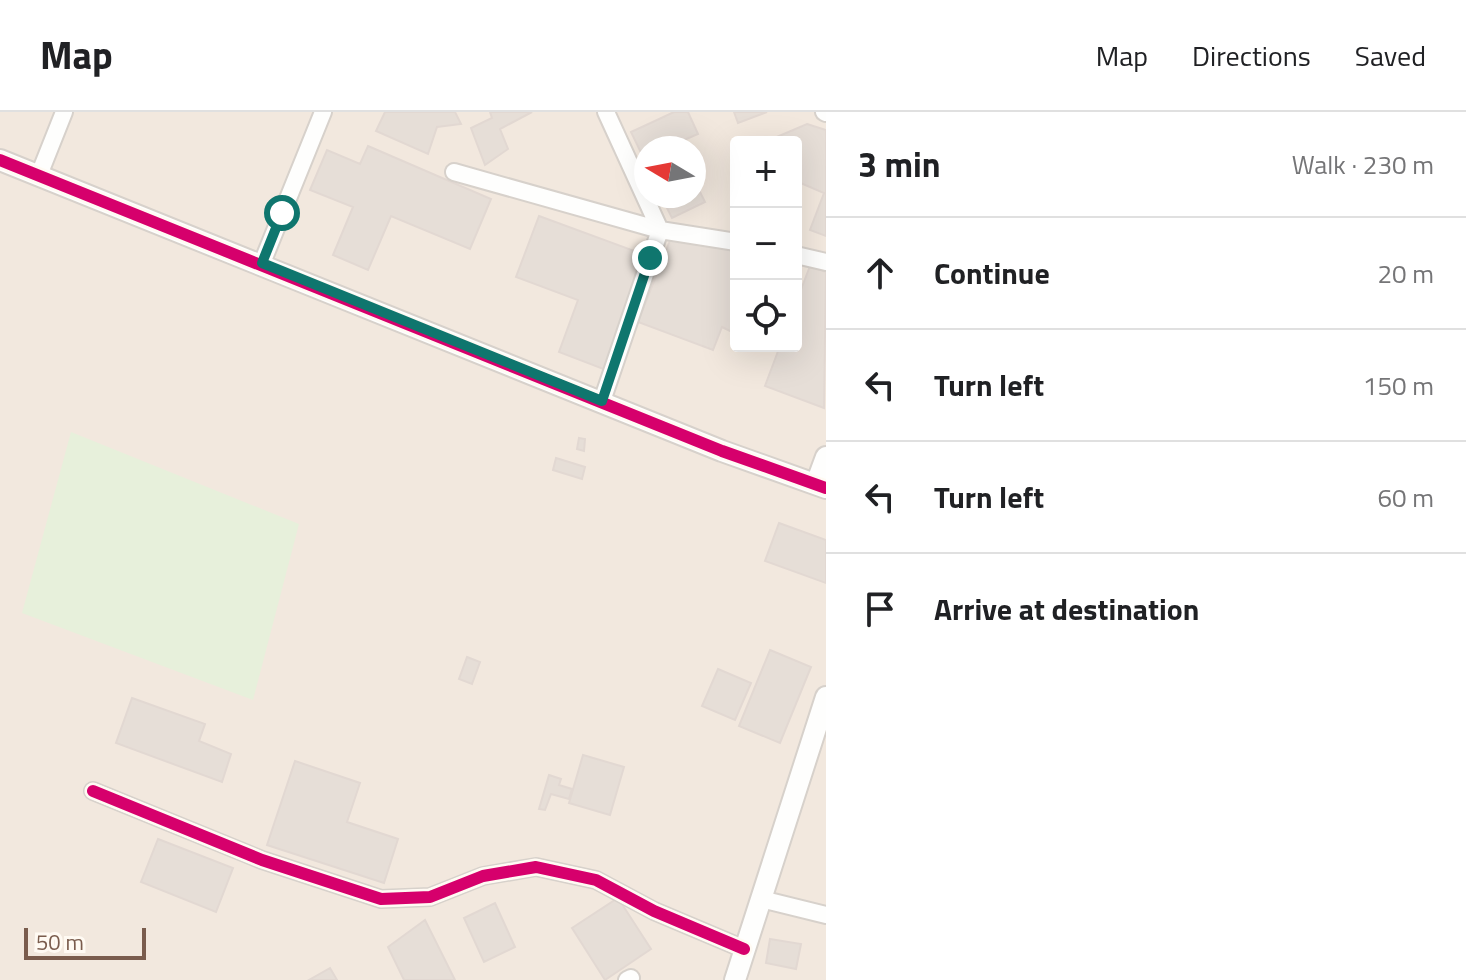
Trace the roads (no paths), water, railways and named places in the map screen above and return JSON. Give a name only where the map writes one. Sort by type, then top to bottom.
[{"type":"street","points":[[39,175],[64,112]]},
{"type":"street","points":[[262,263],[323,112]]},
{"type":"street","points":[[602,401],[660,230],[606,112]]},
{"type":"street","points":[[0,160],[821,486],[826,457]]},
{"type":"street","points":[[454,172],[660,230],[730,241]]},
{"type":"street","points":[[802,256],[826,262]]},
{"type":"street","points":[[735,980],[824,711]]},
{"type":"street","points":[[93,791],[262,860],[381,899],[430,897],[483,876],[536,867],[596,880],[654,911],[744,949]]},
{"type":"street","points":[[761,899],[826,915]]}]
